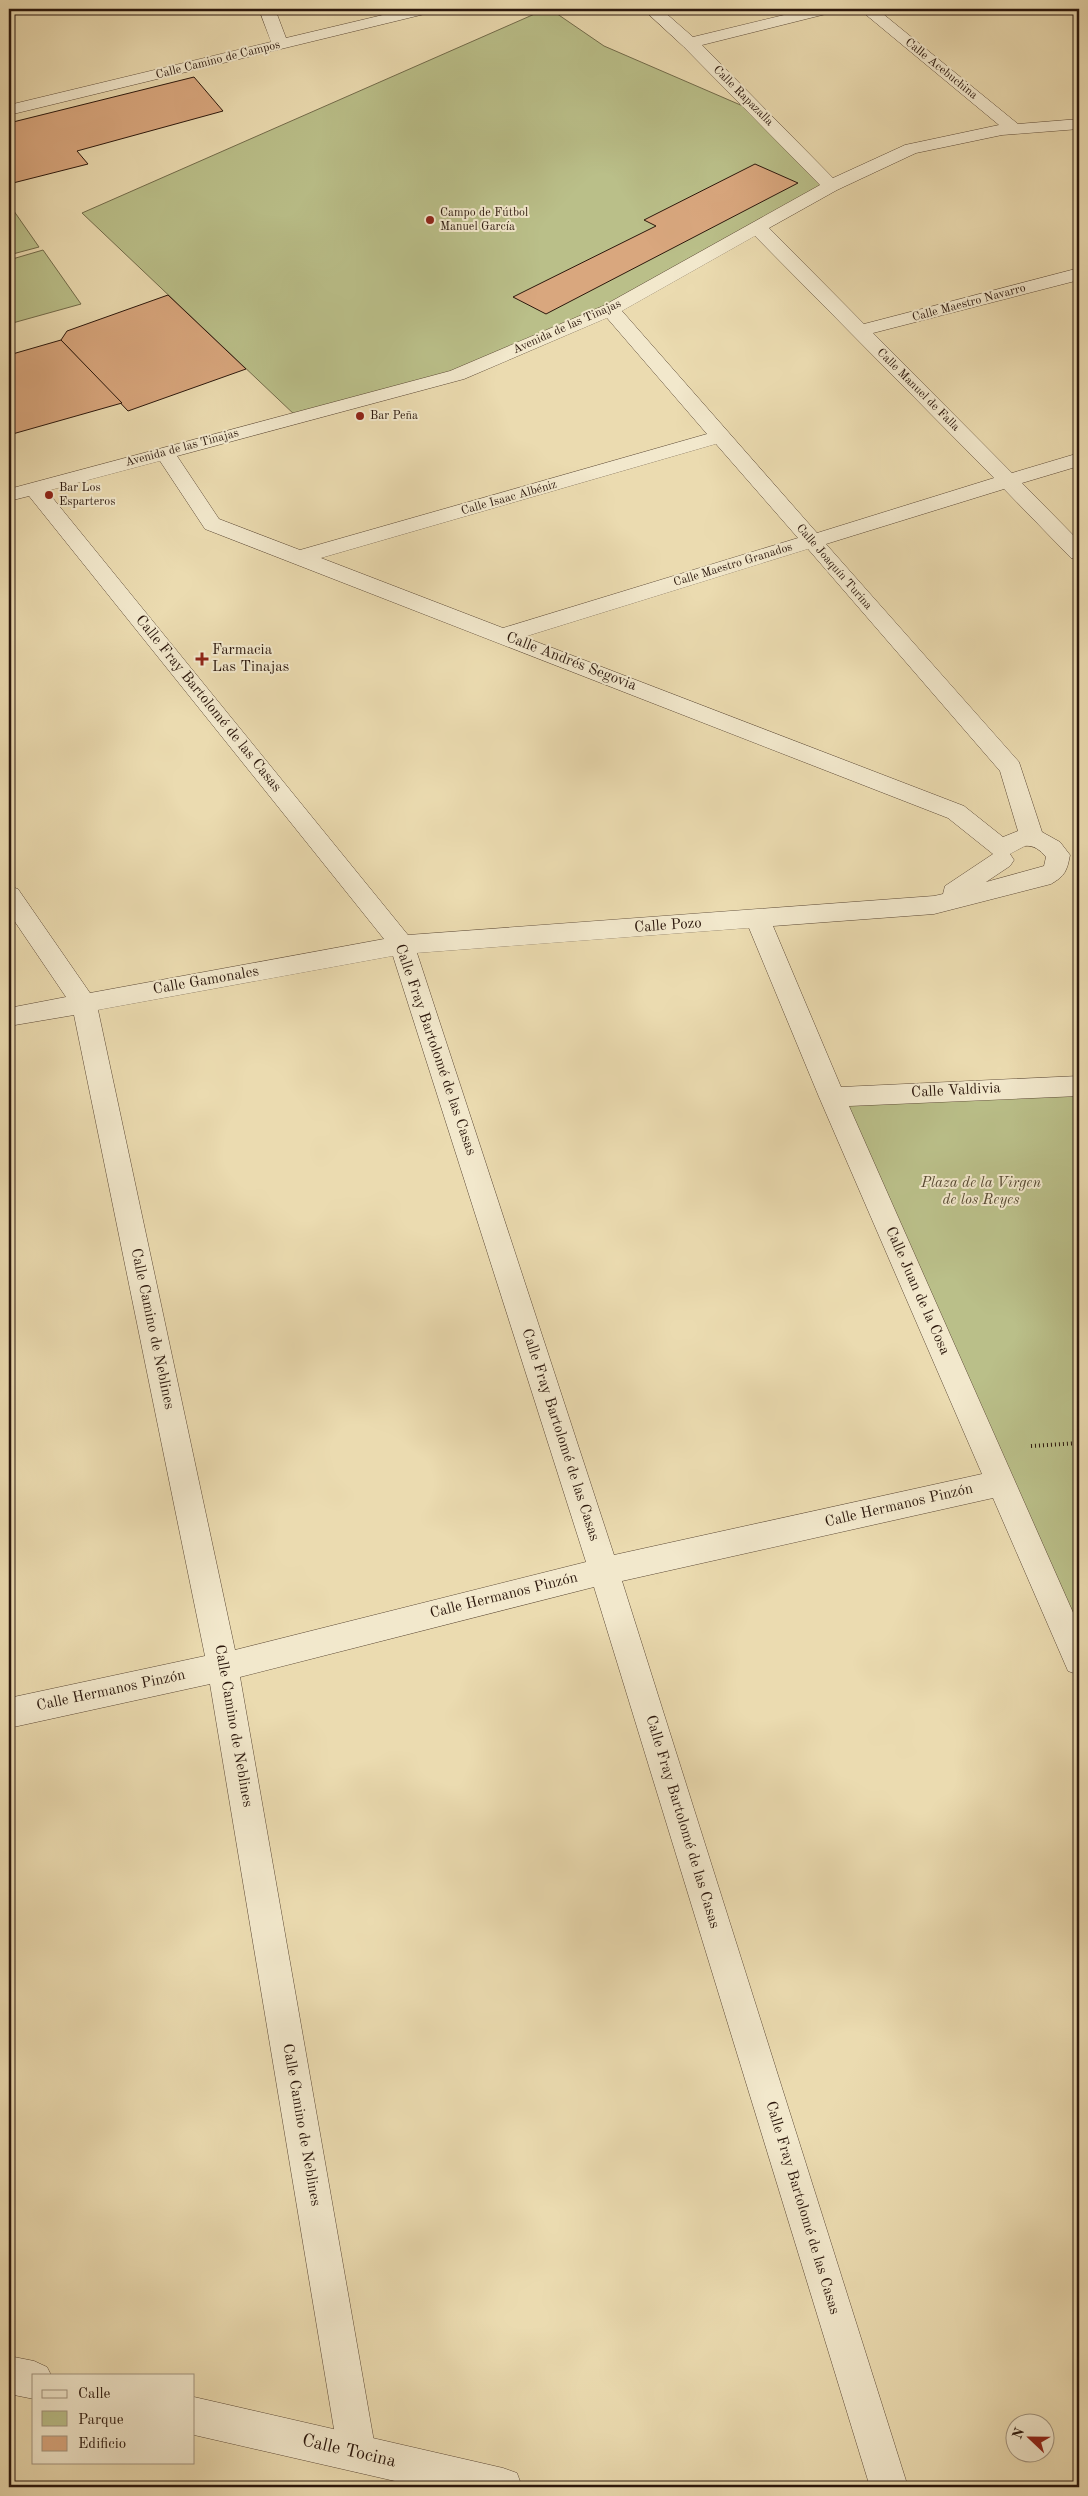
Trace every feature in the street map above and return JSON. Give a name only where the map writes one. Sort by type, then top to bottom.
[{"type":"street","points":[[267,9],[280,44]]},
{"type":"street","name":"Calle Camino de Campos","points":[[9,110],[427,9]]},
{"type":"street","name":"Calle Rapazalla","points":[[651,9],[690,43],[831,186]]},
{"type":"street","points":[[690,43],[828,9]]},
{"type":"street","name":"Calle Acebuchina","points":[[867,9],[1014,129]]},
{"type":"street","name":"Avenida de las Tinajas","points":[[21,492],[164,452],[457,375],[610,310],[831,186],[911,149],[1014,129],[1079,124]]},
{"type":"street","name":"Calle Manuel de Falla","points":[[757,227],[1079,553]]},
{"type":"street","name":"Calle Maestro Navarro","points":[[860,331],[1079,274]]},
{"type":"street","name":"Calle Joaquín Turina","points":[[610,310],[1011,768],[1032,837]]},
{"type":"street","name":"Calle Isaac Albéniz","points":[[298,558],[720,437]]},
{"type":"street","name":"Calle Andrés Segovia","points":[[164,452],[212,524],[956,812],[1002,854]]},
{"type":"street","name":"Calle Maestro Granados","points":[[502,636],[1079,459]]},
{"type":"street","name":"Calle Fray Bartolomé de las Casas","points":[[21,492],[402,945],[604,1571],[889,2487]]},
{"type":"street","points":[[1032,837],[1047,841],[1068,855],[1055,871],[1042,878],[1028,880],[1012,873],[1002,854],[1017,838],[1032,837]]},
{"type":"street","name":"Calle Pozo","points":[[934,906],[1002,854]]},
{"type":"street","name":"Calle Pozo","points":[[402,945],[934,906],[1028,880]]},
{"type":"street","points":[[9,895],[84,1003]]},
{"type":"street","name":"Calle Juan de la Cosa","points":[[758,920],[832,1097],[1079,1661]]},
{"type":"street","name":"Calle Gamonales","points":[[9,1017],[402,945]]},
{"type":"street","name":"Calle Camino de Neblines","points":[[84,1003],[224,1667],[357,2453]]},
{"type":"street","name":"Calle Valdivia","points":[[832,1097],[1079,1086]]},
{"type":"street","name":"Calle Hermanos Pinzón","points":[[9,1714],[224,1667],[604,1571],[1001,1483]]},
{"type":"street","points":[[9,2375],[32,2380]]},
{"type":"street","name":"Calle Tocina","points":[[195,2416],[504,2487]]},
{"type":"green space","name":"Campo de Fútbol Manuel García","points":[[546,9],[550,9],[604,46],[759,113],[831,186],[610,310],[457,375],[297,417],[82,213]]},
{"type":"green space","points":[[9,204],[39,247],[9,255]]},
{"type":"green space","points":[[43,250],[81,304],[9,324],[9,260]]},
{"type":"green space","name":"Plaza de la Virgen de los Reyes","points":[[1079,1086],[1079,1661],[832,1097]]},
{"type":"building","points":[[194,77],[223,111],[77,151],[88,164],[9,184],[9,123]]},
{"type":"building","points":[[755,164],[798,183],[546,314],[513,297],[656,226],[644,220]]},
{"type":"building","points":[[168,295],[246,369],[128,411],[61,340],[67,331]]},
{"type":"building","points":[[61,340],[122,403],[9,435],[9,355]]},
{"type":"place","name":"Campo de Fútbol Manuel García","points":[[430,220]]},
{"type":"place","name":"Bar Peña","points":[[360,416]]},
{"type":"place","name":"Bar Los Esparteros","points":[[49,495]]},
{"type":"place","name":"Farmacia Las Tinajas","points":[[202,659]]}]
